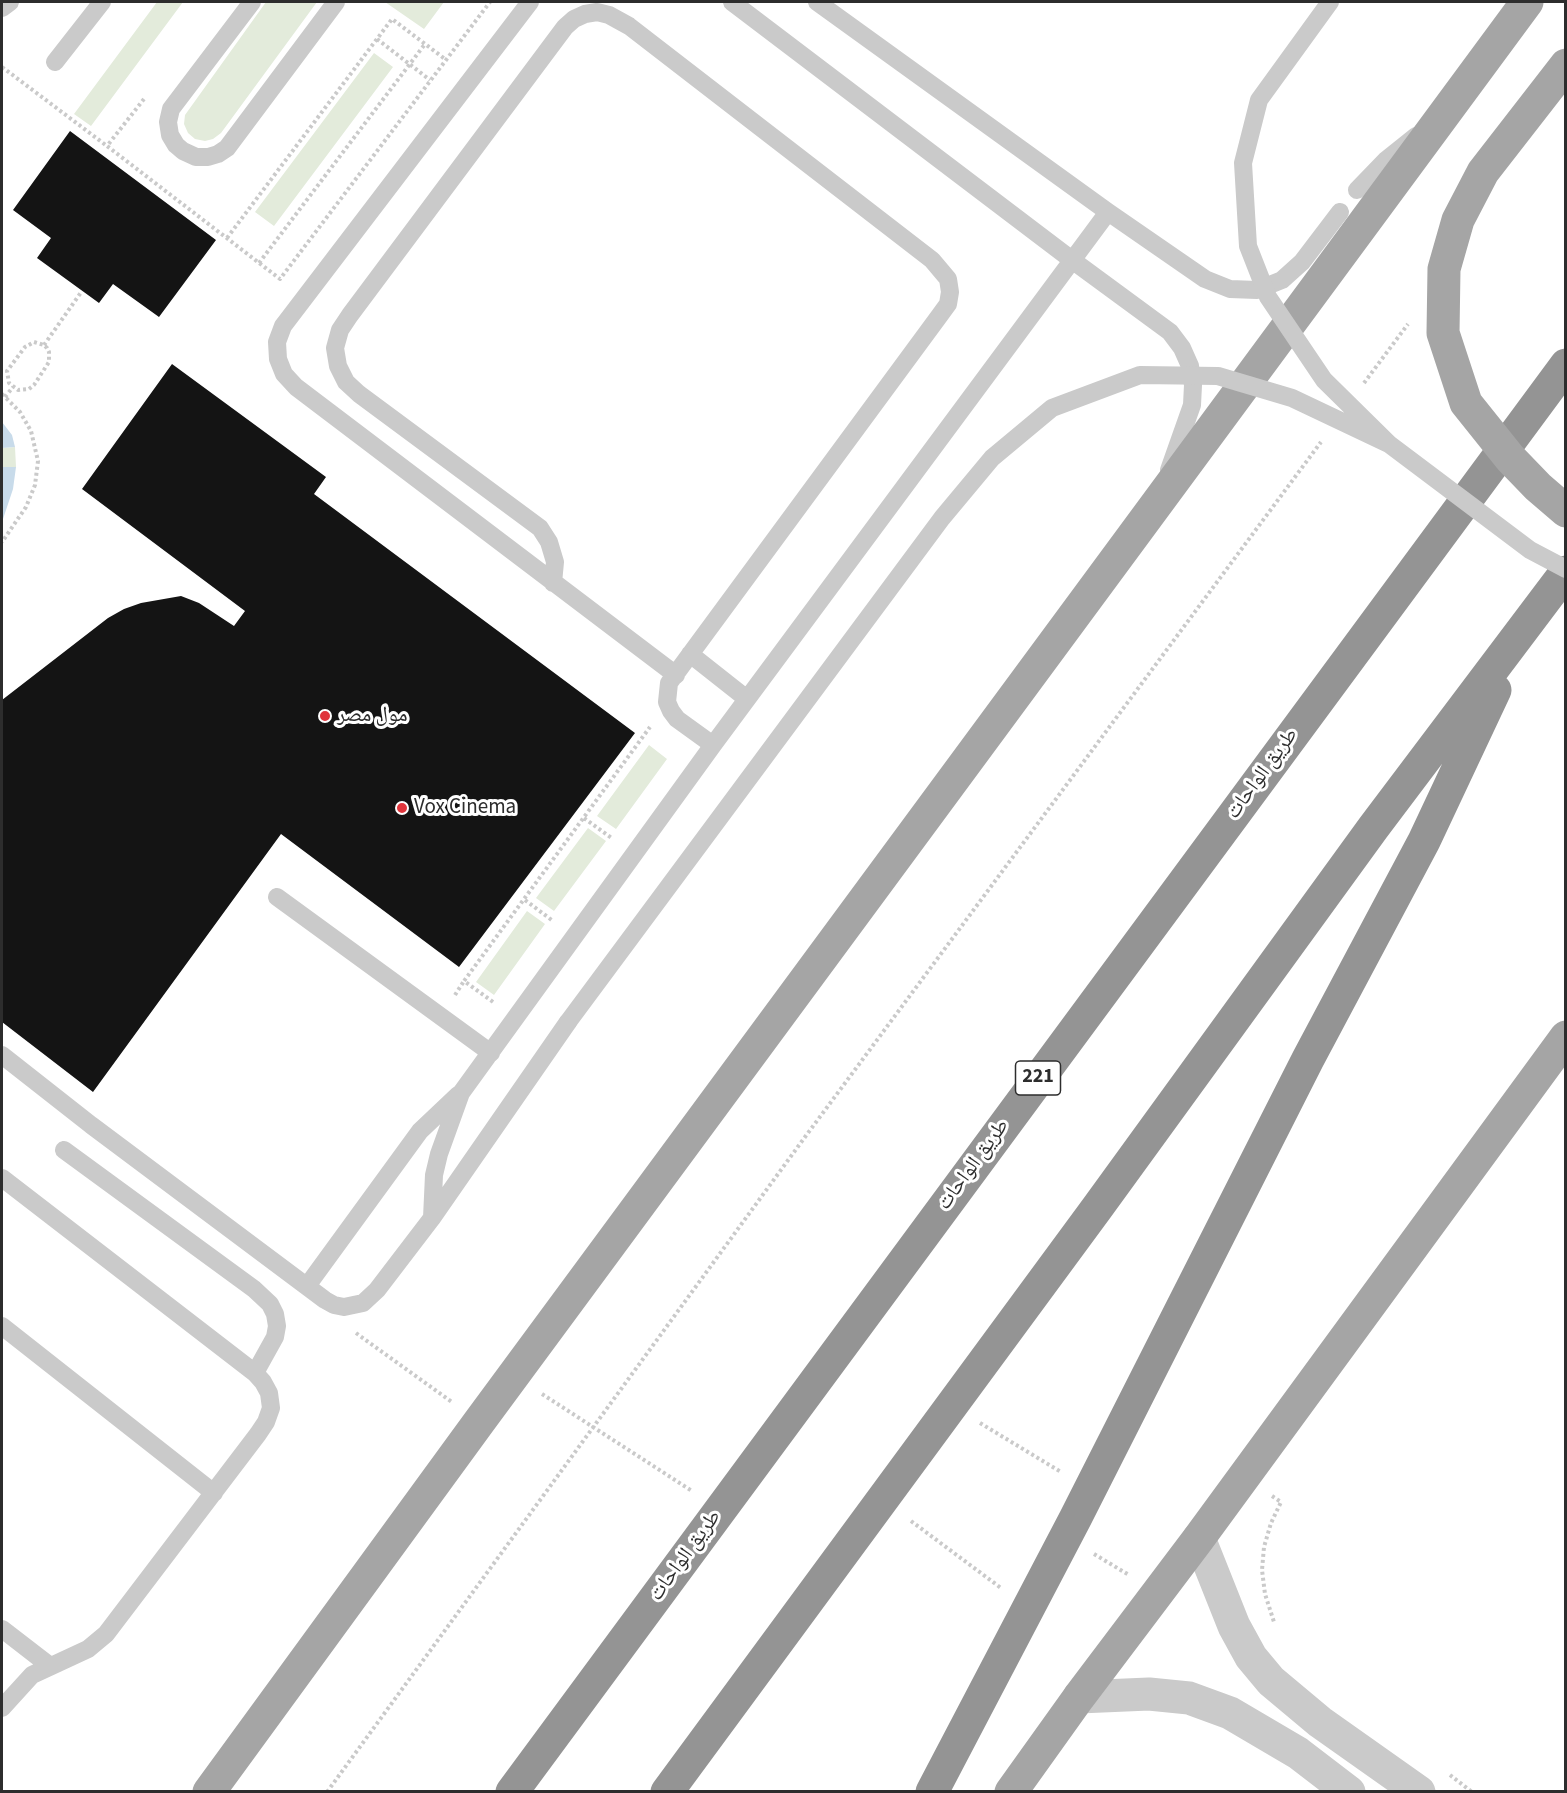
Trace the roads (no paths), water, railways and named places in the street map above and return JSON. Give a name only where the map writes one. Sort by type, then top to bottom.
[{"type":"highway","name":"طريق الواحات","points":[[512,1791],[1566,365]]},
{"type":"highway","points":[[667,1791],[1373,828],[1566,570]]},
{"type":"highway","points":[[932,1791],[1090,1490],[1308,1059],[1424,841],[1524,629]]},
{"type":"main road","points":[[209,1791],[1527,2]]},
{"type":"main road","points":[[1566,65],[1483,172],[1458,220],[1444,269],[1443,333],[1466,403],[1510,458],[1538,487],[1566,511]]},
{"type":"main road","points":[[1011,1791],[1566,1037]]},
{"type":"street","points":[[1199,1538],[1234,1626],[1251,1657],[1271,1681],[1320,1722],[1419,1791]]},
{"type":"street","points":[[1079,1697],[1149,1694],[1189,1698],[1230,1713],[1298,1753],[1349,1791]]},
{"type":"street","points":[[1298,1753],[1320,1722]]},
{"type":"lane","points":[[2,8],[10,2]]},
{"type":"lane","points":[[55,63],[102,2]]},
{"type":"lane","points":[[252,2],[171,109],[168,122],[170,135],[183,152],[196,157],[208,157],[227,148],[336,2]]},
{"type":"lane","points":[[530,2],[283,326],[277,342],[278,359],[284,374],[296,387],[676,675]]},
{"type":"lane","points":[[732,2],[1170,332],[1182,348],[1190,366],[1193,385],[1192,405],[1159,500]]},
{"type":"lane","points":[[817,2],[1108,212],[1205,279],[1230,289],[1257,290],[1282,280],[1302,262],[1340,212]]},
{"type":"lane","points":[[1330,2],[1259,100],[1243,163],[1248,246],[1268,297],[1324,380],[1389,444],[1530,550],[1566,570]]},
{"type":"lane","points":[[553,583],[555,562],[549,542],[540,528],[359,394],[346,382],[338,366],[335,348],[340,330],[350,315],[565,27],[574,19],[597,12],[609,15],[629,26],[932,260],[948,279],[950,292],[948,304],[669,683],[667,702],[671,711],[677,719],[713,745]]},
{"type":"lane","points":[[1357,190],[1401,147],[1437,126]]},
{"type":"lane","points":[[307,1286],[420,1131],[461,1093],[713,745],[1108,212]]},
{"type":"lane","points":[[2,1055],[91,1125],[325,1300],[344,1308],[363,1303],[371,1297],[432,1218],[568,1022],[942,518],[992,458],[1052,408],[1140,375],[1218,376],[1292,398],[1389,444]]},
{"type":"lane","points":[[690,654],[747,699]]},
{"type":"lane","points":[[277,897],[490,1053]]},
{"type":"lane","points":[[432,1218],[439,1154],[461,1093]]},
{"type":"lane","points":[[64,1150],[245,1282],[270,1304],[277,1326],[275,1337],[255,1373]]},
{"type":"lane","points":[[2,1178],[255,1373],[269,1393],[271,1408],[266,1422],[214,1493],[98,1642],[25,1681],[2,1708]]},
{"type":"lane","points":[[2,1326],[214,1493]]},
{"type":"lane","points":[[2,1629],[50,1666]]},
{"type":"water","points":[[2,422],[12,435],[15,447],[2,448]]},
{"type":"water","points":[[3,467],[16,467],[13,489],[2,522]]},
{"type":"place","name":"مول مصر","points":[[325,716]]},
{"type":"place","name":"Vox Cinema","points":[[402,808]]}]
